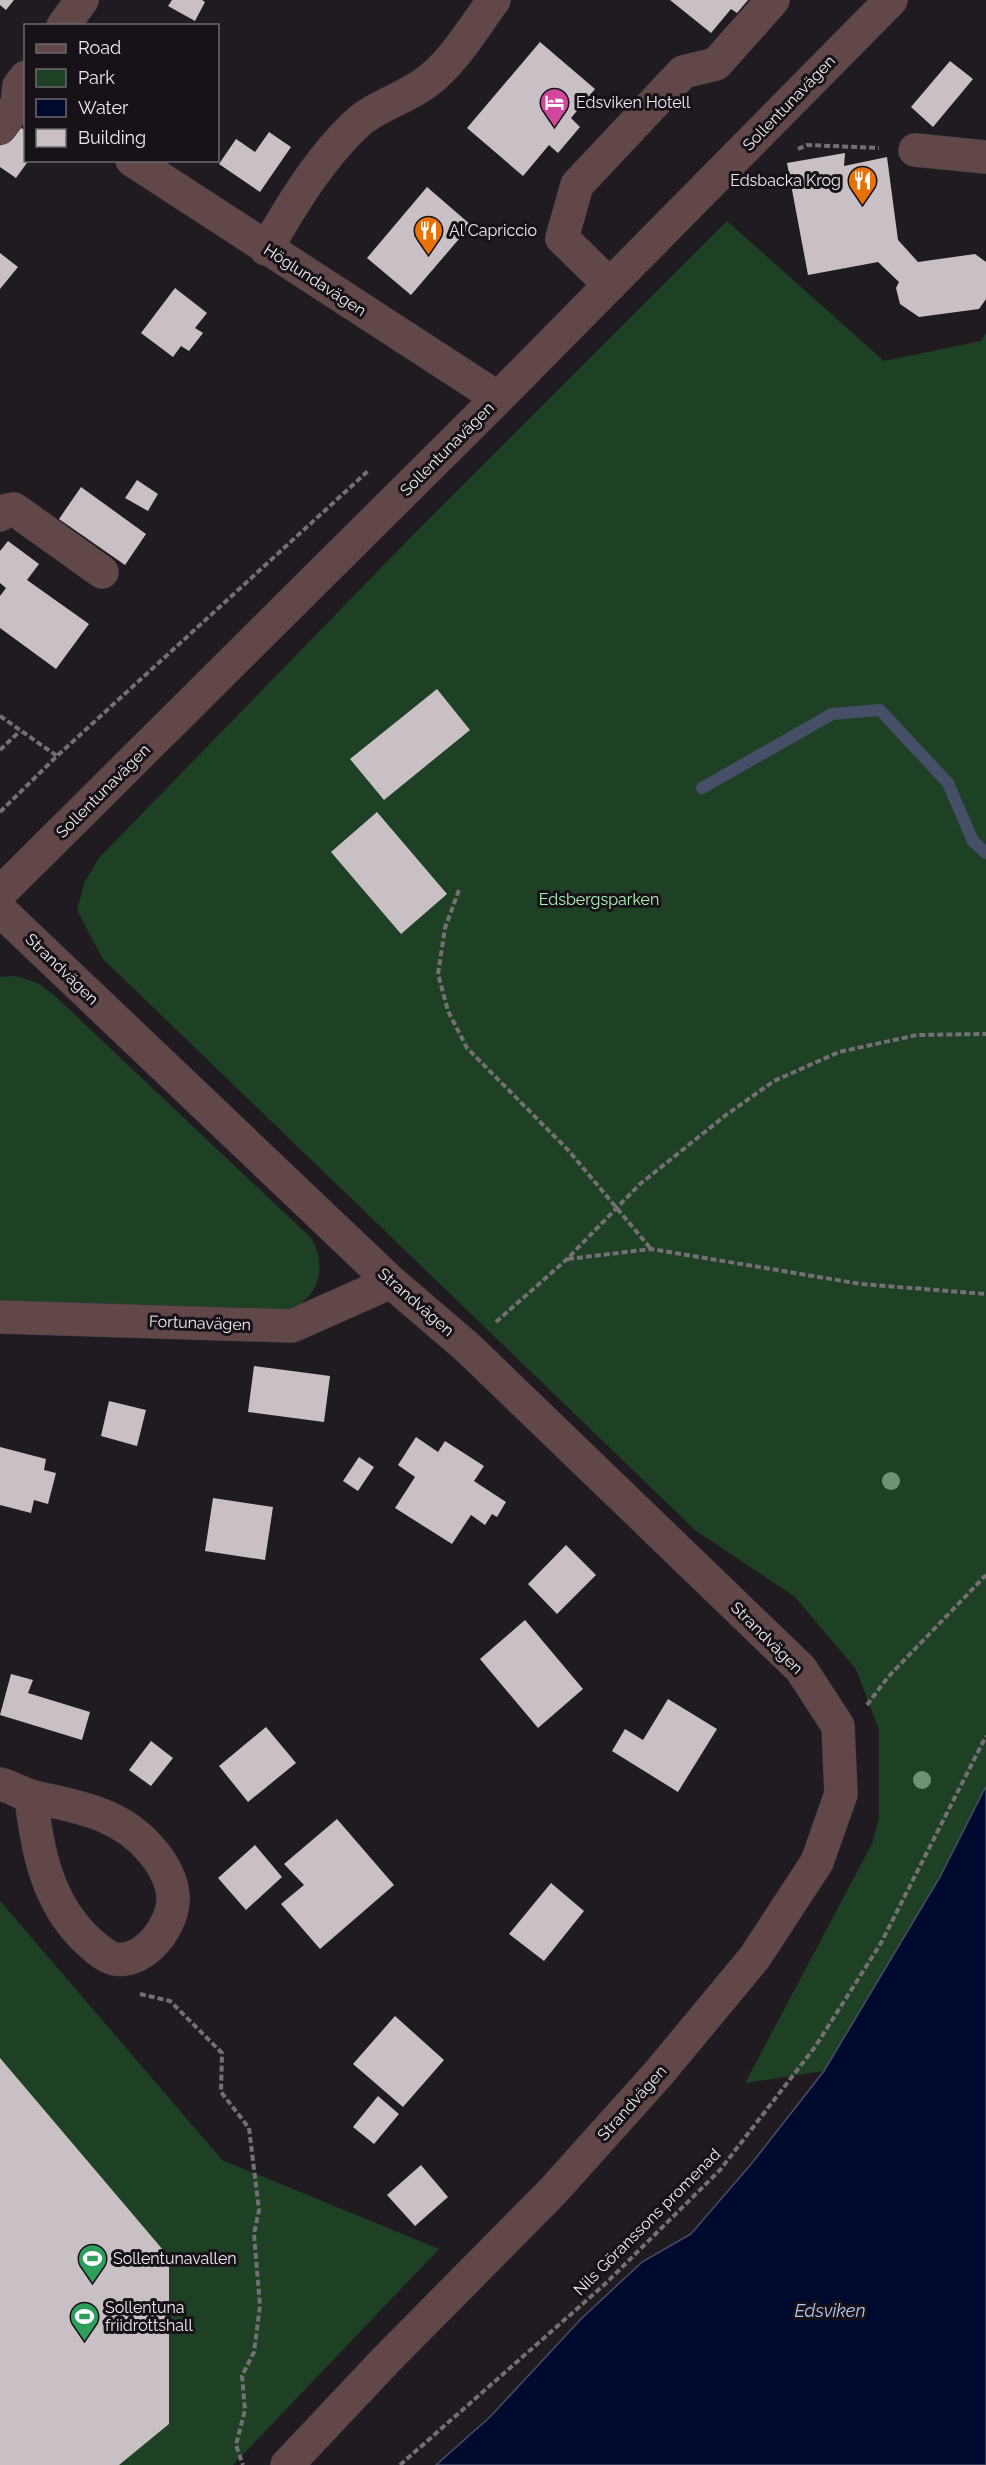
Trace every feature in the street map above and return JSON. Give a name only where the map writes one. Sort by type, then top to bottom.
[{"type":"street","points":[[64,24],[82,0]]},
{"type":"street","points":[[267,249],[322,161],[342,139],[363,118],[411,93],[443,68],[494,0]]},
{"type":"street","points":[[610,285],[562,238],[577,185],[682,72],[716,64],[773,0]]},
{"type":"street","name":"Sollentunavägen","points":[[0,893],[498,398],[891,0]]},
{"type":"street","points":[[0,128],[17,105],[17,81]]},
{"type":"street","points":[[915,150],[986,157]]},
{"type":"street","name":"Höglundavägen","points":[[135,162],[498,398]]},
{"type":"street","points":[[0,515],[3,511],[14,509],[102,572]]},
{"type":"street","name":"Strandvägen","points":[[0,910],[391,1282],[467,1347],[801,1669],[838,1726],[841,1794],[817,1863],[755,1957],[658,2074],[553,2191],[385,2361],[287,2465]]},
{"type":"street","name":"Fortunavägen","points":[[0,1317],[292,1326],[391,1282]]},
{"type":"street","points":[[0,1784],[31,1796],[101,1813],[120,1824],[152,1850],[171,1882],[174,1896],[172,1911],[157,1939],[134,1957],[112,1958],[101,1952],[70,1922],[49,1885],[35,1836],[31,1796]]},
{"type":"path","points":[[787,153],[807,145],[915,150]]},
{"type":"path","points":[[0,812],[57,756],[371,468]]},
{"type":"path","points":[[0,716],[57,756]]},
{"type":"path","points":[[0,750],[20,731]]},
{"type":"path","points":[[459,890],[445,928],[438,974],[448,1011],[467,1048],[568,1151],[651,1249]]},
{"type":"path","points":[[496,1322],[567,1259],[616,1207],[674,1156],[774,1081],[839,1052],[917,1035],[986,1034]]},
{"type":"path","points":[[567,1259],[651,1249],[861,1284],[986,1294]]},
{"type":"path","points":[[863,1710],[888,1677],[986,1575]]},
{"type":"path","name":"Nils Göranssons promenad","points":[[400,2465],[604,2285],[720,2170],[815,2047],[881,1943],[986,1736]]},
{"type":"path","points":[[101,1952],[133,1992],[170,2001],[222,2053],[221,2092],[249,2128],[259,2210],[254,2234],[260,2306],[254,2352],[242,2376],[245,2410],[236,2445],[243,2465]]},
{"type":"green space","name":"Edsbergsparken","points":[[727,221],[884,361],[981,341],[986,333],[986,1786],[940,1877],[824,2071],[745,2083],[872,1844],[879,1818],[879,1730],[856,1669],[795,1597],[695,1530],[102,958],[77,910],[85,881],[99,858],[409,539]]},
{"type":"green space","points":[[15,976],[38,983],[55,996],[311,1238],[319,1258],[319,1268],[315,1287],[310,1295],[289,1309],[268,1313],[0,1304],[0,977]]},
{"type":"green space","name":"Sollentunavallen","points":[[0,1901],[222,2160],[439,2249],[233,2465],[0,2465]]},
{"type":"water","name":"Edsviken","points":[[986,1786],[986,2465],[436,2465],[490,2417],[581,2319],[642,2262],[691,2234],[752,2163],[824,2071],[940,1877]]},
{"type":"building","points":[[0,0],[14,0],[6,10],[0,5]]},
{"type":"building","points":[[172,0],[202,0],[205,2],[195,21],[168,6]]},
{"type":"building","points":[[670,0],[748,0],[737,13],[731,9],[711,33]]},
{"type":"building","points":[[540,42],[595,89],[571,118],[580,127],[558,153],[549,145],[523,176],[467,128]]},
{"type":"building","points":[[950,61],[973,79],[933,127],[911,107]]},
{"type":"building","points":[[15,124],[24,130],[24,162],[28,162],[16,178],[0,167],[0,146]]},
{"type":"building","points":[[269,132],[291,147],[260,192],[219,164],[236,139],[255,152]]},
{"type":"building","points":[[845,153],[844,166],[887,157],[898,240],[918,262],[975,254],[986,262],[986,299],[979,309],[919,317],[900,304],[896,288],[899,282],[878,262],[808,275],[787,163]]},
{"type":"building","points":[[427,187],[471,225],[411,295],[367,258]]},
{"type":"building","points":[[0,253],[18,267],[0,289]]},
{"type":"building","points":[[175,288],[207,313],[195,328],[203,333],[189,351],[181,346],[173,357],[141,333]]},
{"type":"building","points":[[137,480],[158,494],[148,511],[125,498]]},
{"type":"building","points":[[81,487],[146,534],[125,565],[59,519]]},
{"type":"building","points":[[8,541],[39,564],[27,580],[89,624],[56,669],[0,628],[0,596],[6,588],[0,583],[0,551]]},
{"type":"building","points":[[437,689],[470,730],[384,800],[350,759]]},
{"type":"building","points":[[377,812],[447,894],[401,934],[331,852]]},
{"type":"building","points":[[254,1366],[330,1376],[324,1422],[248,1412]]},
{"type":"building","points":[[109,1401],[146,1410],[137,1446],[101,1436]]},
{"type":"building","points":[[416,1437],[438,1452],[445,1441],[484,1466],[474,1481],[506,1502],[497,1517],[492,1514],[485,1525],[471,1515],[452,1544],[395,1508],[415,1477],[398,1465]]},
{"type":"building","points":[[0,1447],[46,1459],[44,1470],[56,1473],[48,1504],[34,1500],[31,1513],[0,1505]]},
{"type":"building","points":[[359,1457],[374,1467],[358,1491],[343,1481]]},
{"type":"building","points":[[213,1498],[273,1507],[265,1560],[205,1551]]},
{"type":"building","points":[[566,1545],[596,1575],[557,1614],[528,1584]]},
{"type":"building","points":[[525,1620],[583,1689],[538,1728],[480,1659]]},
{"type":"building","points":[[11,1674],[33,1680],[28,1693],[90,1712],[82,1740],[0,1715]]},
{"type":"building","points":[[668,1699],[717,1729],[678,1792],[612,1751],[625,1729],[643,1740]]},
{"type":"building","points":[[266,1727],[296,1763],[248,1802],[219,1766]]},
{"type":"building","points":[[151,1741],[173,1758],[151,1786],[129,1770]]},
{"type":"building","points":[[337,1819],[394,1885],[320,1949],[281,1904],[304,1885],[284,1864]]},
{"type":"building","points":[[255,1845],[282,1877],[246,1910],[218,1878]]},
{"type":"building","points":[[551,1883],[584,1911],[544,1961],[509,1934]]},
{"type":"building","points":[[395,2016],[444,2060],[403,2107],[353,2064]]},
{"type":"building","name":"Sollentunavallen","points":[[0,2058],[169,2257],[169,2424],[119,2465],[0,2465]]},
{"type":"building","points":[[378,2096],[399,2114],[374,2144],[353,2127]]},
{"type":"building","points":[[421,2165],[448,2197],[415,2226],[387,2195]]},
{"type":"waterway","points":[[702,788],[832,714],[880,710],[948,783],[973,841],[986,853]]},
{"type":"place","name":"Edsviken Hotell","points":[[555,128]]},
{"type":"place","name":"Edsbacka Krog","points":[[862,206]]},
{"type":"place","name":"Al Capriccio","points":[[428,256]]},
{"type":"place","name":"Sollentunavallen","points":[[92,2284]]},
{"type":"place","name":"Sollentuna friidrottshall","points":[[84,2342]]}]
